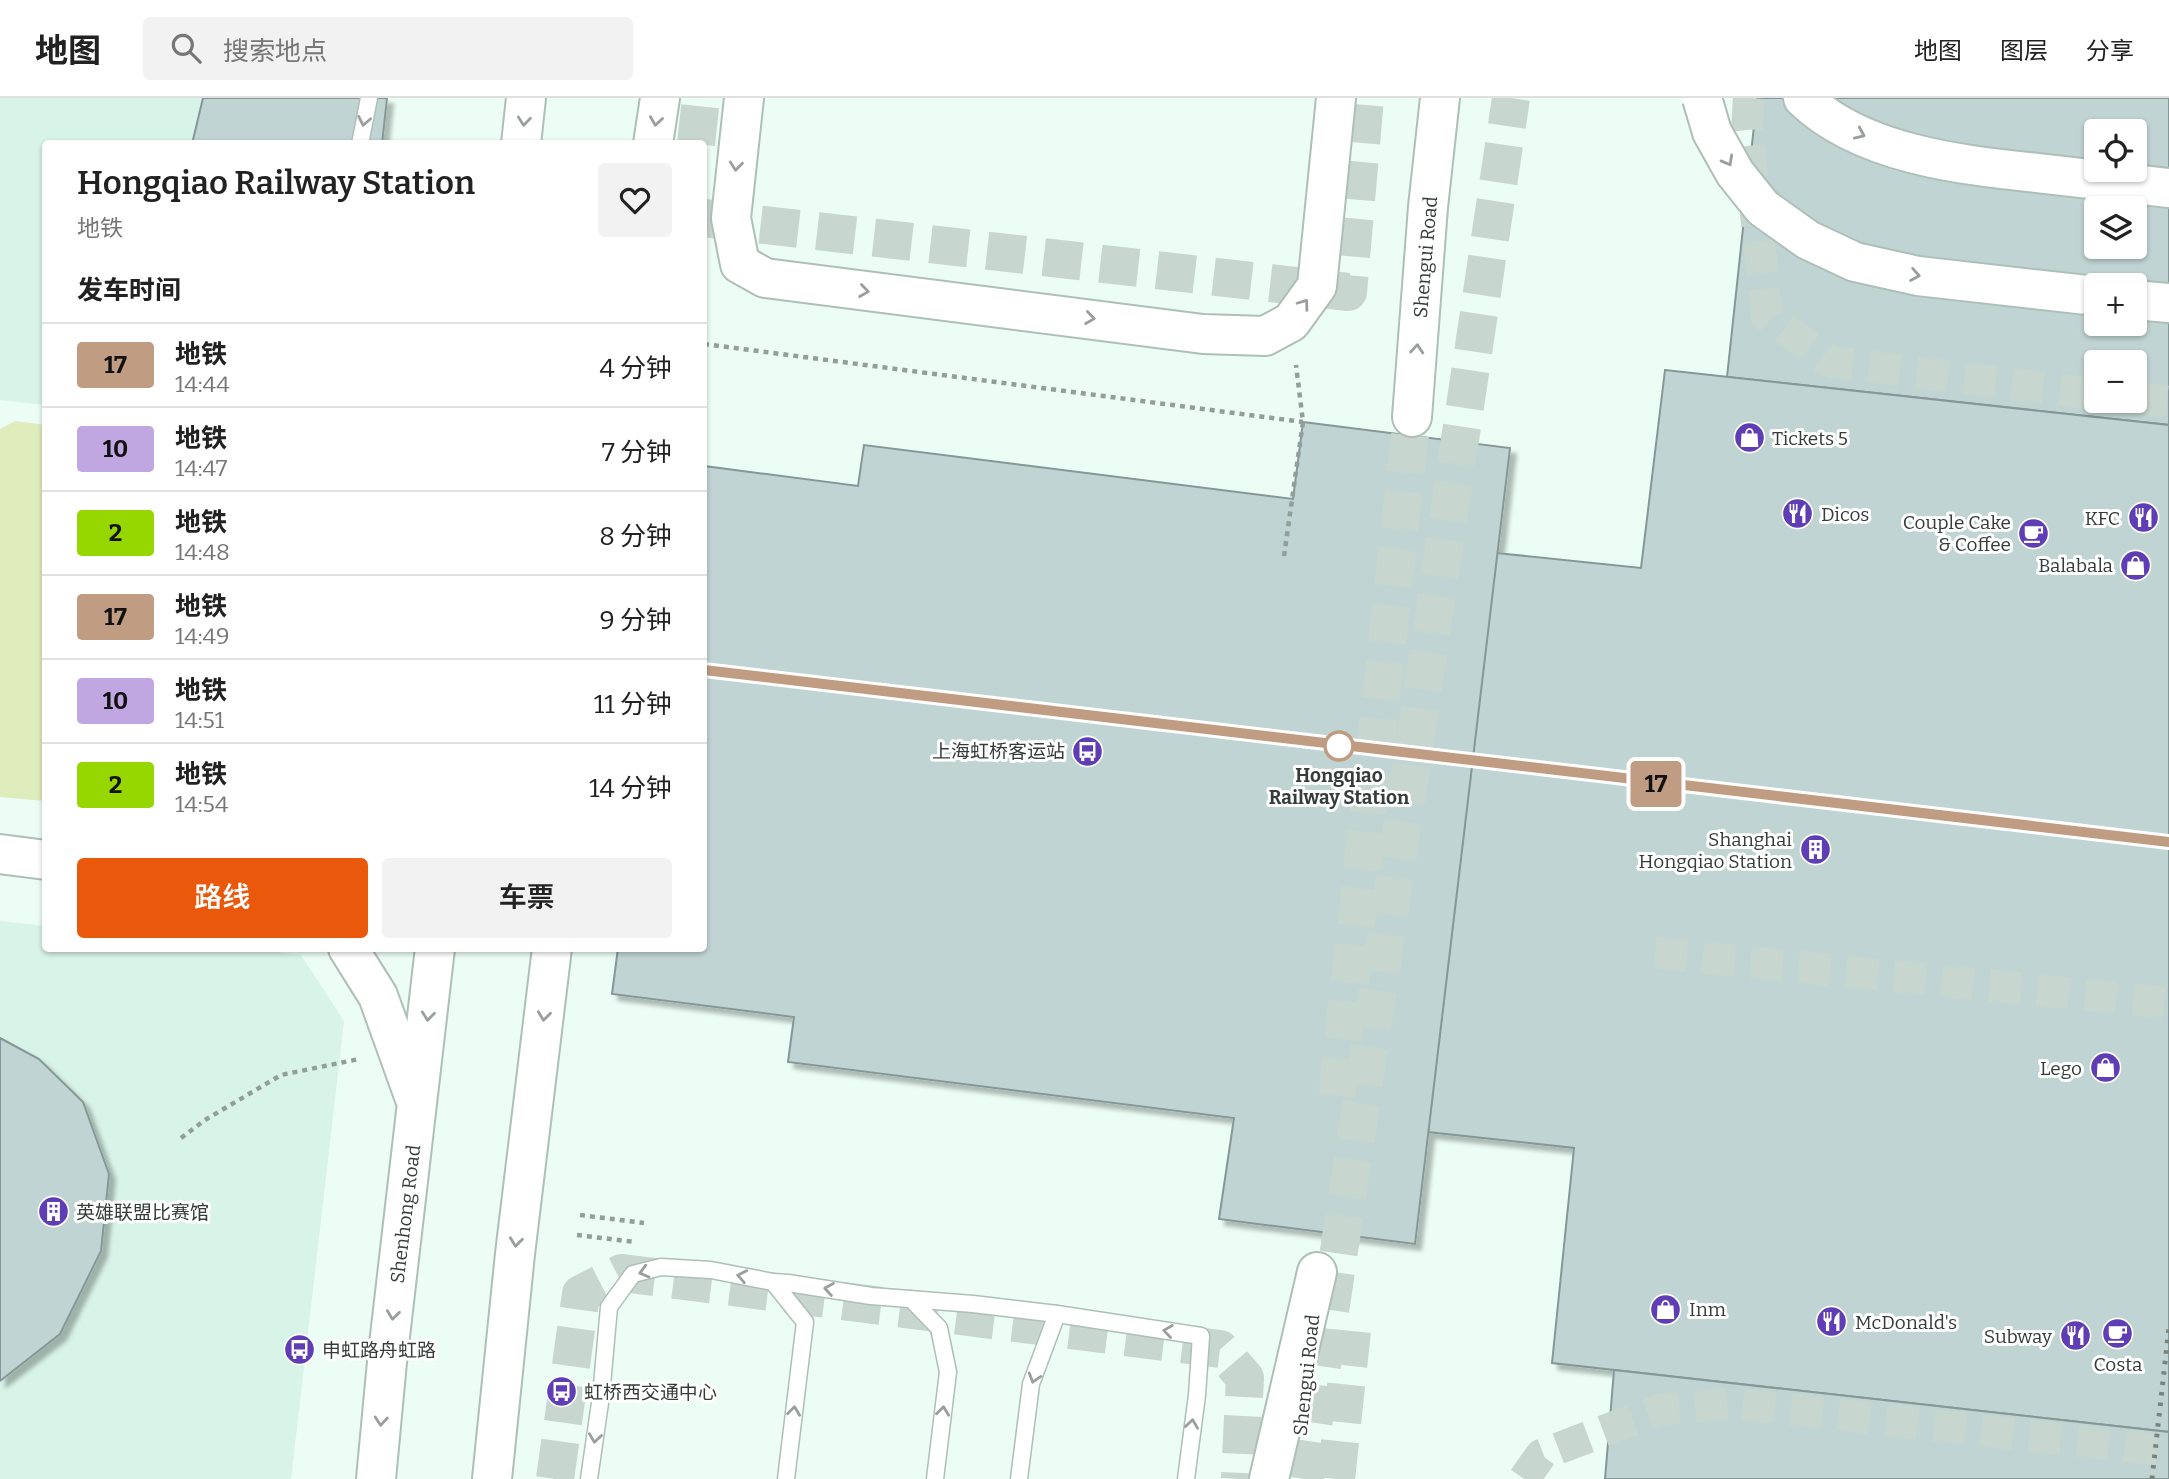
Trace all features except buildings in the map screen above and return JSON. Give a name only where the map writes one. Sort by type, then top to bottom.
[{"type":"main road","points":[[521,140],[526,98]]},
{"type":"main road","points":[[654,140],[660,98]]},
{"type":"main road","points":[[744,98],[731,218],[740,264],[765,278],[1203,334],[1265,335],[1290,323],[1317,286],[1336,98]]},
{"type":"main road","name":"Shengui Road","points":[[1412,417],[1428,207],[1440,98]]},
{"type":"main road","points":[[1702,98],[1712,132],[1735,173],[1763,208],[1808,240],[1855,262],[1918,276],[2084,295]]},
{"type":"main road","points":[[1803,98],[1812,107],[1855,132],[1914,155],[1969,166],[2169,188]]},
{"type":"main road","points":[[2147,301],[2169,303]]},
{"type":"main road","points":[[0,855],[42,860]]},
{"type":"main road","points":[[350,952],[378,996],[418,1106]]},
{"type":"main road","name":"Shenhong Road","points":[[376,1479],[435,952]]},
{"type":"main road","points":[[492,1479],[515,1254],[552,952]]},
{"type":"main road","name":"Shengui Road","points":[[1269,1479],[1317,1272],[1296,1479]]},
{"type":"lane","points":[[361,140],[369,98]]},
{"type":"lane","points":[[589,1479],[601,1396],[609,1307],[633,1274],[661,1267],[711,1270],[871,1296],[1057,1314],[1201,1336],[1186,1479]]},
{"type":"lane","points":[[773,1282],[805,1322],[786,1479]]},
{"type":"lane","points":[[911,1299],[939,1328],[948,1372],[935,1479]]},
{"type":"lane","points":[[1019,1479],[1031,1384],[1057,1314]]},
{"type":"path","points":[[1284,556],[1303,422],[1290,323]]},
{"type":"path","points":[[707,344],[1303,422]]},
{"type":"path","points":[[181,1139],[205,1120],[281,1075],[398,1052]]},
{"type":"path","points":[[580,1215],[644,1223]]},
{"type":"path","points":[[577,1235],[643,1243]]},
{"type":"shaded area","points":[[0,98],[386,98],[380,140],[42,140],[42,405],[0,400]]},
{"type":"shaded area","points":[[0,921],[42,926],[42,952],[277,952],[301,955],[344,1021],[291,1479],[0,1479]]},
{"type":"green space","points":[[15,421],[42,425],[42,801],[0,797],[0,429]]},
{"type":"tunnel","points":[[696,140],[701,98]]},
{"type":"tunnel","points":[[707,218],[1348,292],[1365,98]]},
{"type":"tunnel","points":[[1305,1479],[1511,98]]},
{"type":"tunnel","points":[[1749,98],[1747,129],[1767,316],[1831,362],[2084,393]]},
{"type":"tunnel","points":[[2147,399],[2169,402]]},
{"type":"tunnel","points":[[1337,1096],[1412,417]]},
{"type":"tunnel","points":[[1655,953],[2169,1003]]},
{"type":"tunnel","points":[[555,1479],[581,1294],[622,1273],[1220,1349],[1245,1378],[1240,1479]]},
{"type":"tunnel","points":[[1336,1479],[1352,1331]]},
{"type":"tunnel","points":[[1524,1479],[1541,1455],[1659,1410],[1732,1403],[2169,1451]]},
{"type":"railway","points":[[2152,1479],[2169,1327]]},
{"type":"metro line","name":"17","points":[[707,670],[2169,842]]},
{"type":"place","name":"Tickets 5","points":[[1749,438]]},
{"type":"place","name":"Dicos","points":[[1798,514]]},
{"type":"place","name":"KFC","points":[[2143,518]]},
{"type":"place","name":"Couple Cake & Coffee","points":[[2034,533]]},
{"type":"place","name":"Balabala","points":[[2136,565]]},
{"type":"place","name":"Hongqiao Railway Station","points":[[1339,746]]},
{"type":"place","name":"上海虹桥客运站","points":[[1088,751]]},
{"type":"place","name":"Shanghai Hongqiao Station","points":[[1815,850]]},
{"type":"place","name":"Lego","points":[[2105,1068]]},
{"type":"place","name":"英雄联盟比赛馆","points":[[53,1212]]},
{"type":"place","name":"Inm","points":[[1666,1309]]},
{"type":"place","name":"McDonald's","points":[[1832,1322]]},
{"type":"place","name":"Costa","points":[[2118,1333]]},
{"type":"place","name":"Subway","points":[[2075,1336]]},
{"type":"place","name":"申虹路舟虹路","points":[[299,1350]]},
{"type":"place","name":"虹桥西交通中心","points":[[561,1392]]}]
